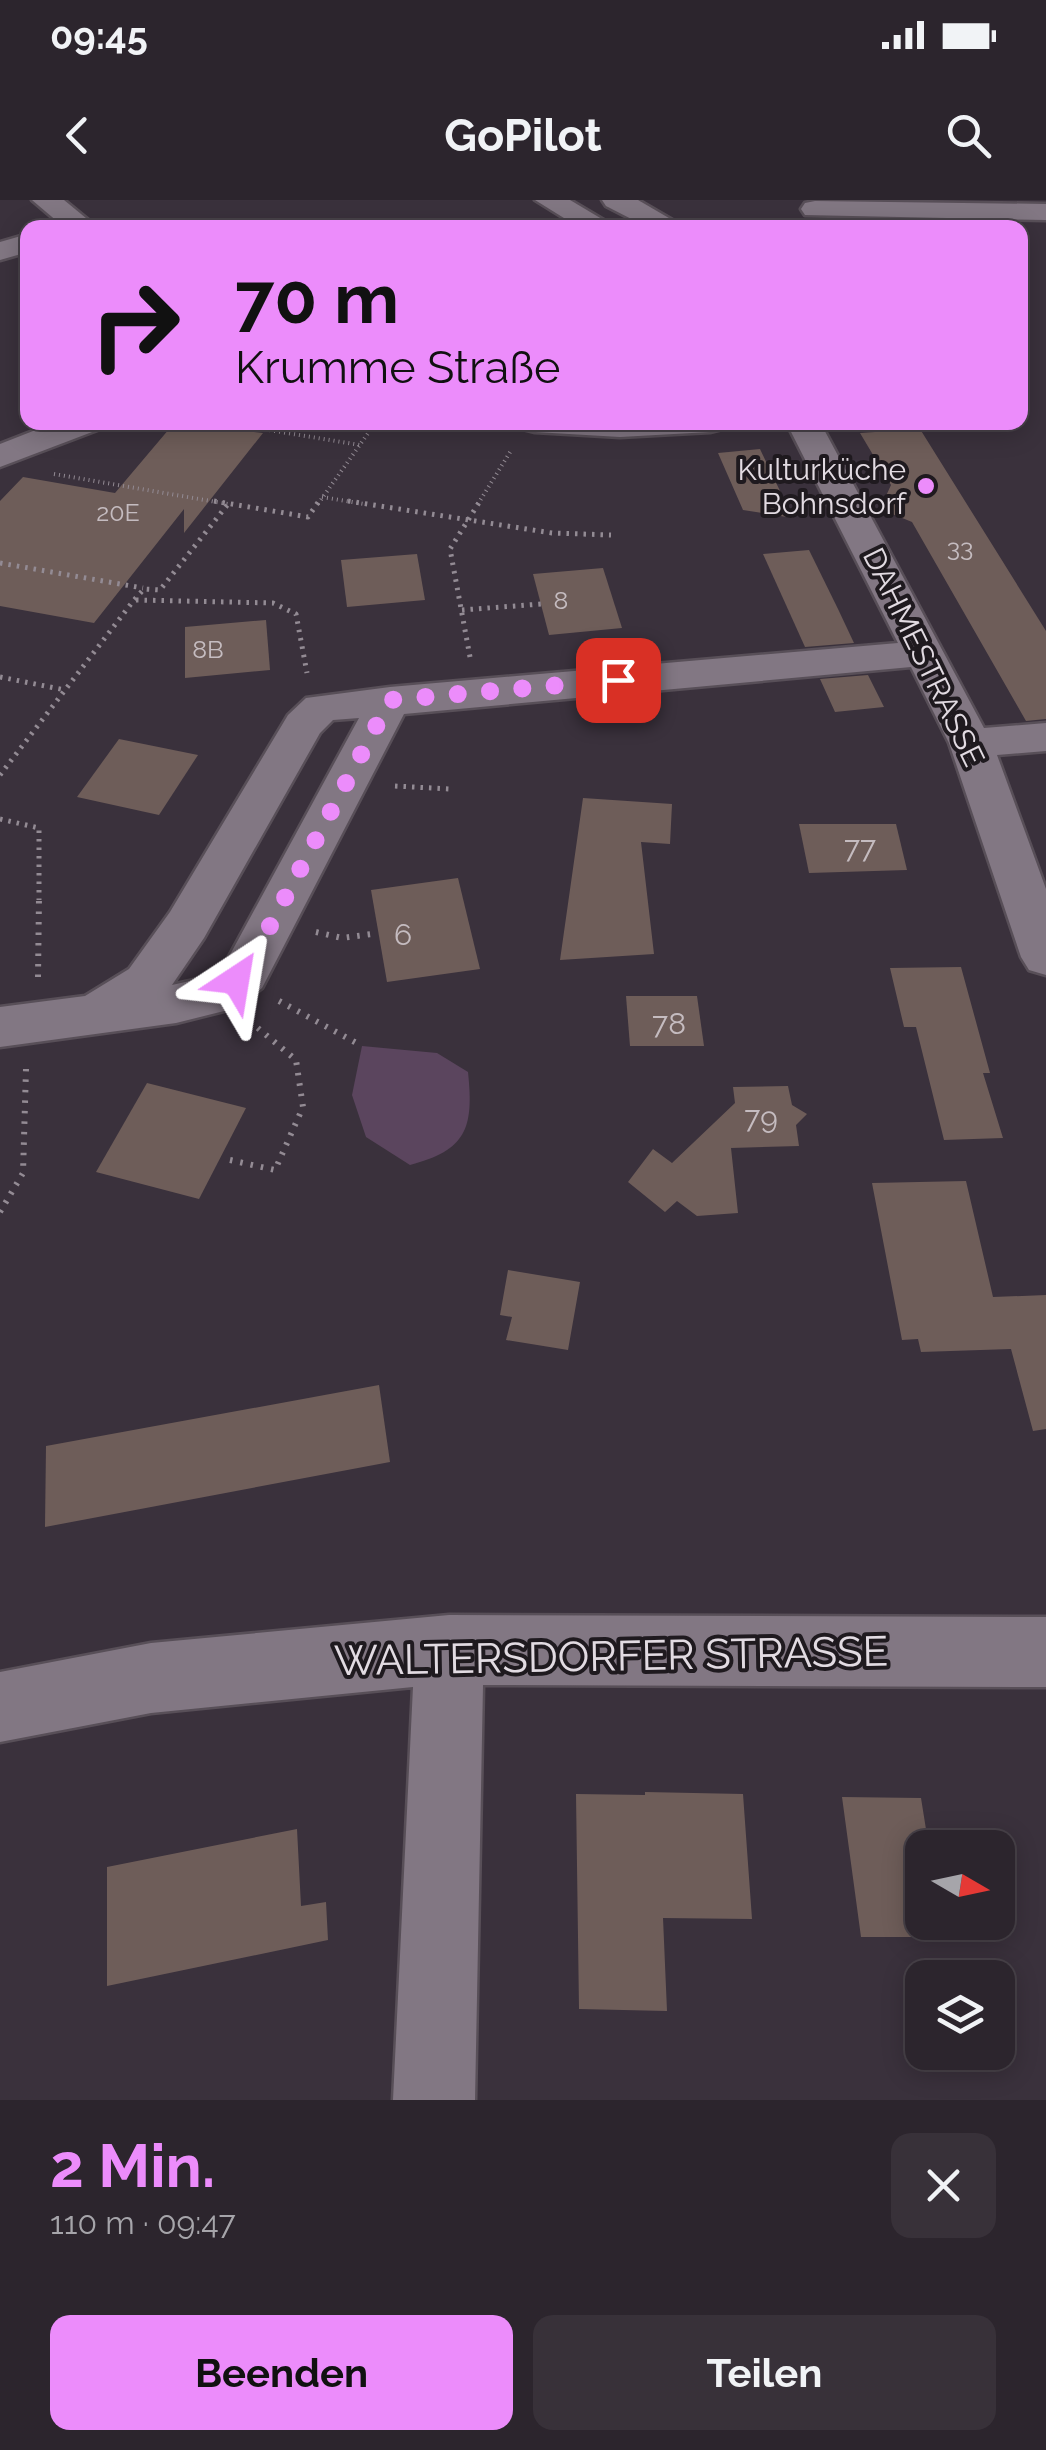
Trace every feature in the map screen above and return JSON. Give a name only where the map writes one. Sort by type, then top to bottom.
[{"type":"street","points":[[46,200],[73,220]]},
{"type":"street","points":[[549,200],[587,220]]},
{"type":"street","points":[[616,200],[656,220]]},
{"type":"street","points":[[814,212],[1046,212]]},
{"type":"street","points":[[0,456],[67,430]]},
{"type":"street","points":[[524,434],[579,430]]},
{"type":"street","name":"DAHMESTRASSE","points":[[807,430],[972,742],[1046,957]]},
{"type":"street","points":[[96,1014],[147,982],[187,925],[303,725],[320,708],[926,653]]},
{"type":"street","points":[[21,1024],[176,1004],[218,994],[244,975],[390,700]]},
{"type":"street","points":[[972,742],[1046,737]]},
{"type":"street","points":[[434,2100],[449,1650]]},
{"type":"street","name":"WALTERSDORFER STRASSE","points":[[0,1706],[151,1678],[449,1650],[1046,1652]]},
{"type":"path","points":[[269,430],[360,445]]},
{"type":"path","points":[[51,474],[308,517],[370,430]]},
{"type":"path","points":[[478,692],[450,549],[524,434]]},
{"type":"path","points":[[322,496],[552,533],[611,535]]},
{"type":"path","points":[[0,563],[160,590],[228,504]]},
{"type":"path","points":[[0,775],[144,589]]},
{"type":"path","points":[[134,600],[283,606],[296,614],[307,674]]},
{"type":"path","points":[[462,610],[540,604]]},
{"type":"path","points":[[0,678],[65,690]]},
{"type":"path","points":[[0,819],[40,828],[21,1024],[24,1173],[0,1212]]},
{"type":"path","points":[[218,994],[296,1060],[303,1108],[276,1170],[230,1160]]},
{"type":"path","points":[[328,1028],[362,1046]]},
{"type":"shaded area","points":[[362,1046],[437,1053],[468,1072],[467,1123],[455,1144],[410,1165],[366,1137],[352,1095]]},
{"type":"building","points":[[168,430],[263,433],[184,533],[184,509],[94,623],[0,606],[0,501],[23,477],[115,493]]},
{"type":"building","points":[[921,430],[1046,631],[1046,719],[1026,721],[912,522],[880,509],[891,485],[860,433]]},
{"type":"building","points":[[760,449],[793,518],[743,510],[718,453]]},
{"type":"building","points":[[809,550],[854,643],[805,647],[763,554]]},
{"type":"building","points":[[417,554],[425,600],[347,607],[341,560]]},
{"type":"building","points":[[603,568],[622,628],[549,635],[533,574]]},
{"type":"building","points":[[266,620],[270,670],[185,678],[185,627]]},
{"type":"building","points":[[868,675],[884,707],[835,712],[820,679]]},
{"type":"building","points":[[119,739],[198,755],[159,815],[77,797]]},
{"type":"building","points":[[583,798],[672,804],[670,844],[641,842],[654,954],[560,960]]},
{"type":"building","points":[[799,824],[896,824],[907,870],[809,873]]},
{"type":"building","points":[[458,878],[480,969],[387,982],[371,890]]},
{"type":"building","points":[[961,967],[990,1073],[983,1073],[1003,1138],[944,1140],[916,1027],[904,1027],[890,968]]},
{"type":"building","points":[[626,996],[697,996],[704,1046],[630,1046]]},
{"type":"building","points":[[147,1083],[246,1108],[199,1199],[96,1172]]},
{"type":"building","points":[[788,1086],[792,1105],[807,1114],[796,1125],[799,1146],[731,1148],[738,1213],[697,1216],[677,1201],[665,1212],[628,1182],[653,1149],[672,1163],[735,1103],[733,1087]]},
{"type":"building","points":[[966,1181],[993,1297],[1046,1295],[1046,1429],[1033,1431],[1011,1349],[921,1352],[918,1339],[902,1340],[872,1183]]},
{"type":"building","points":[[508,1270],[580,1282],[568,1350],[506,1340],[512,1317],[500,1315]]},
{"type":"building","points":[[379,1385],[390,1462],[45,1527],[46,1446]]},
{"type":"building","points":[[576,1794],[743,1794],[752,1919],[663,1918],[667,2011],[579,2009]]},
{"type":"building","points":[[842,1797],[921,1798],[926,1830],[905,1830],[905,1937],[861,1937]]},
{"type":"building","points":[[297,1829],[301,1906],[326,1902],[328,1940],[107,1986],[107,1867]]},
{"type":"place","name":"Kulturküche Bohnsdorf","points":[[926,486]]},
{"type":"route","points":[[236,980],[244,975],[390,700],[618,680]]}]
